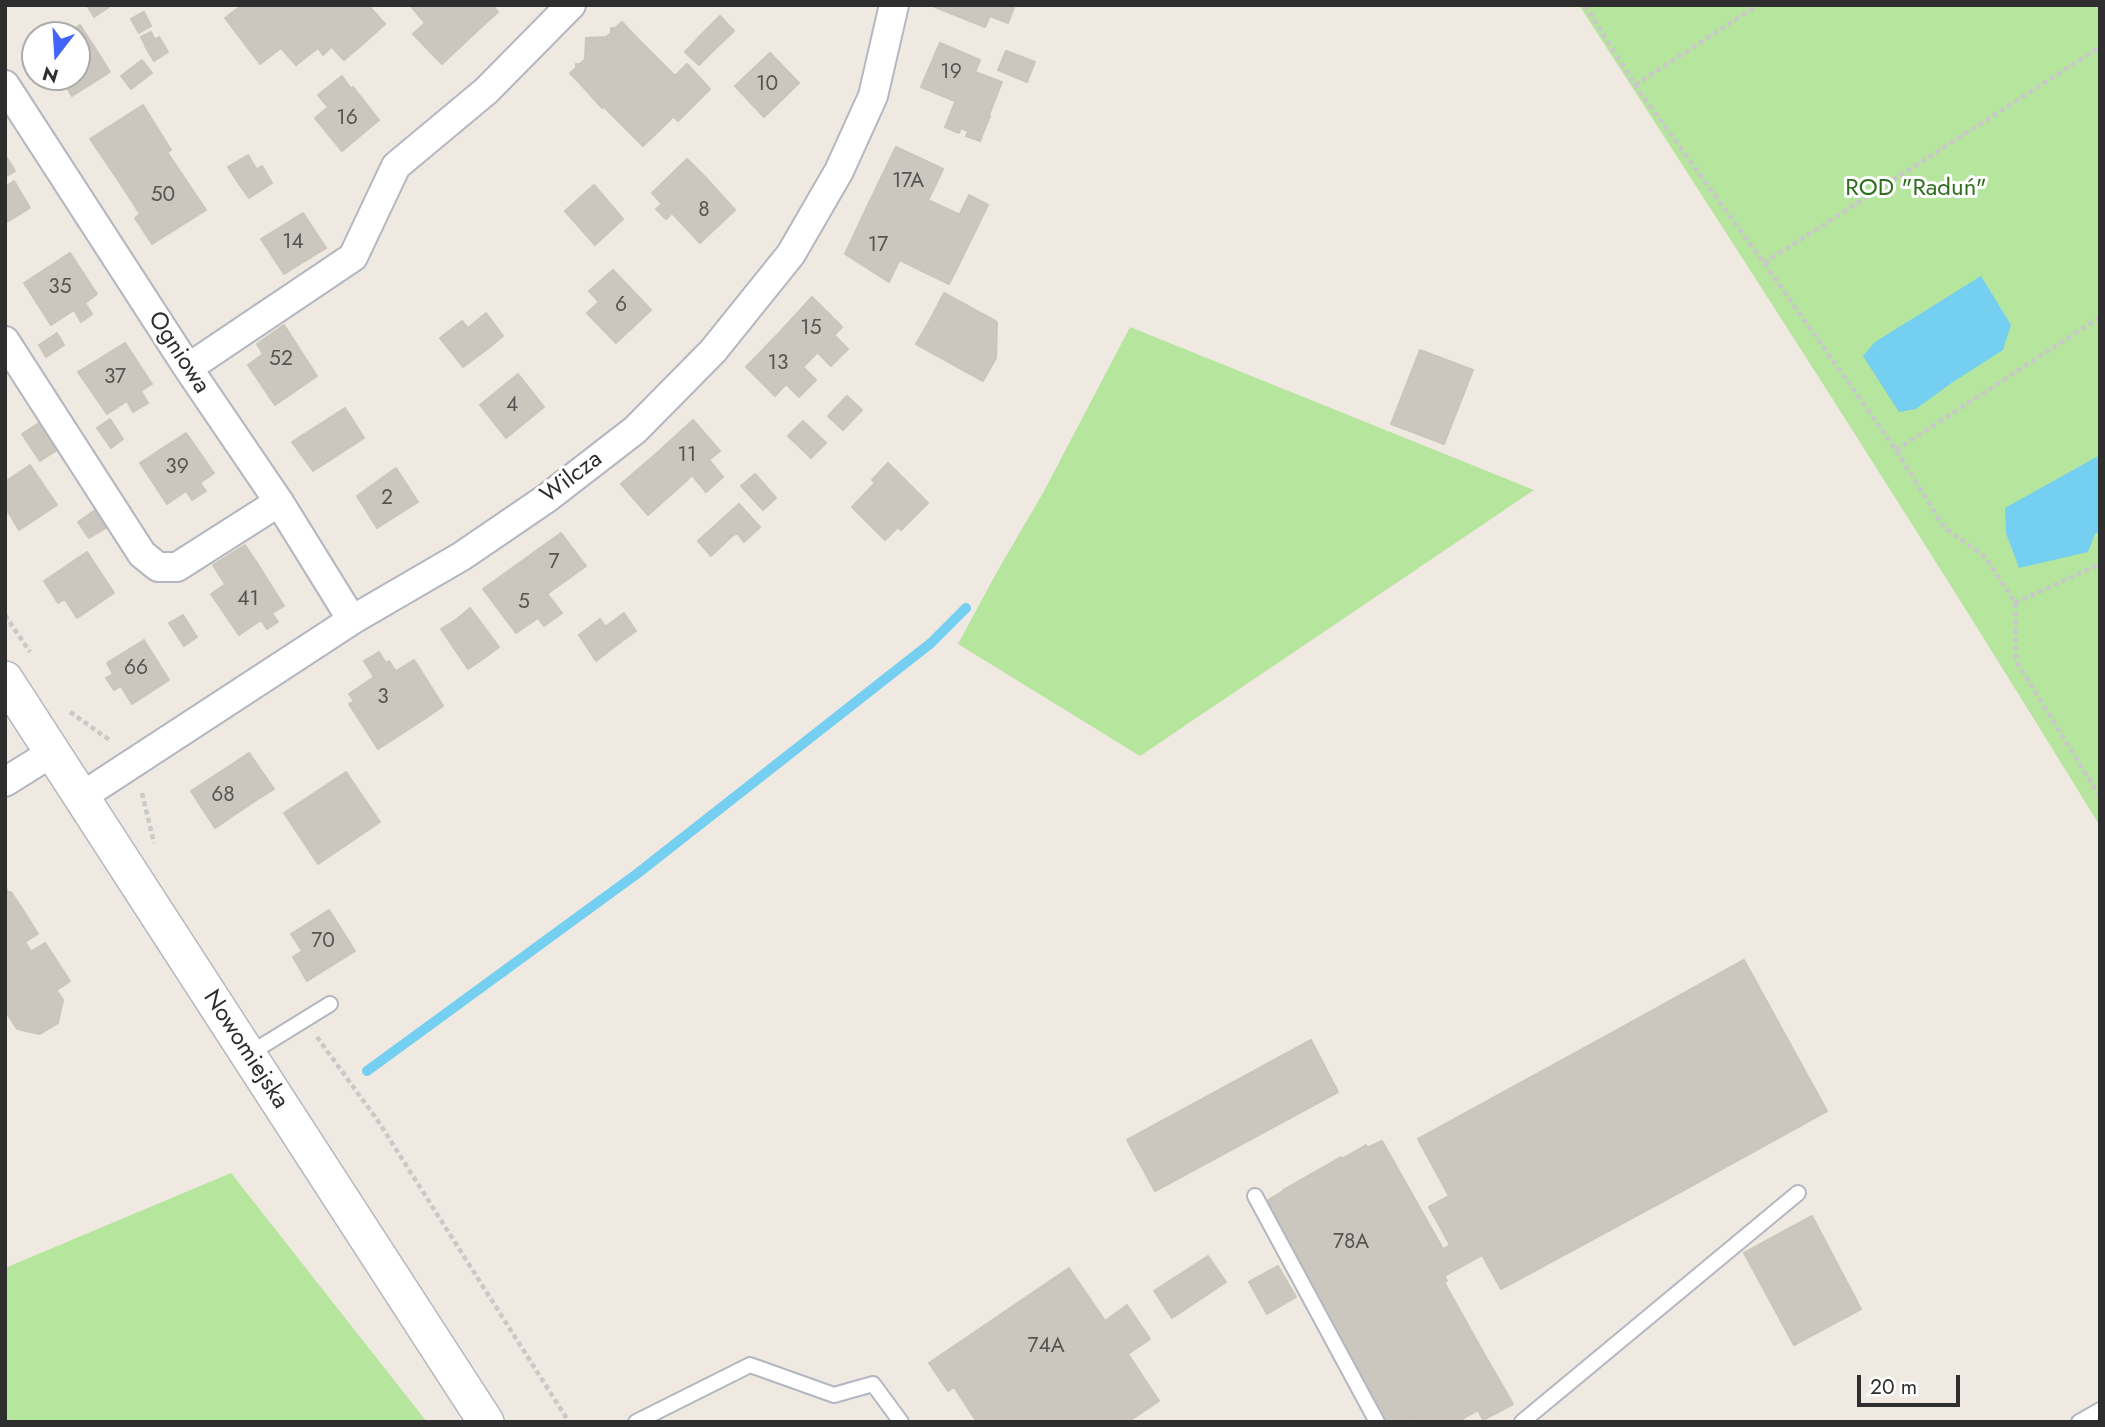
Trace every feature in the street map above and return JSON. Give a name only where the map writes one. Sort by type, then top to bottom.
[{"type":"street","points":[[188,368],[352,257],[396,166],[486,91],[571,5]]},
{"type":"street","name":"Wilcza","points":[[81,797],[352,620],[462,556],[547,498],[635,430],[713,351],[791,254],[839,171],[873,96],[894,5]]},
{"type":"street","name":"Ogniowa","points":[[5,85],[188,368],[279,502],[352,620]]},
{"type":"street","points":[[5,341],[142,554],[158,566],[177,567],[279,502]]},
{"type":"street","name":"Nowomiejska","points":[[5,679],[486,1422]]},
{"type":"street","points":[[5,782],[53,752]]},
{"type":"lane","points":[[248,1055],[330,1004]]},
{"type":"lane","points":[[1522,1422],[1798,1193]]},
{"type":"lane","points":[[1255,1196],[1377,1422]]},
{"type":"lane","points":[[636,1422],[750,1365],[834,1395],[873,1384],[901,1422]]},
{"type":"lane","points":[[2079,1422],[2100,1410]]},
{"type":"path","points":[[1585,5],[1635,85],[1896,450],[1944,527],[1986,558],[2015,603],[2017,661],[2100,797]]},
{"type":"path","points":[[1635,85],[1758,5]]},
{"type":"path","points":[[1764,263],[2100,47]]},
{"type":"path","points":[[1896,450],[2100,317]]},
{"type":"path","points":[[2015,603],[2100,564]]},
{"type":"path","points":[[5,615],[33,657]]},
{"type":"path","points":[[69,711],[110,740],[128,765],[144,797],[155,846]]},
{"type":"path","points":[[305,1020],[378,1121],[569,1422]]},
{"type":"green space","name":"ROD \"Raduń\"","points":[[1579,5],[2100,5],[2100,826],[1777,312]]},
{"type":"green space","points":[[1130,327],[1534,490],[1140,756],[958,644],[1043,493]]},
{"type":"green space","points":[[231,1173],[427,1422],[5,1422],[5,1268]]},
{"type":"water","points":[[1981,276],[2011,325],[2003,350],[1916,409],[1899,412],[1863,356],[1875,342]]},
{"type":"water","points":[[2100,455],[2100,531],[2095,534],[2088,552],[2019,568],[2006,533],[2005,508]]},
{"type":"building","points":[[87,5],[107,5],[109,7],[94,17]]},
{"type":"building","points":[[242,5],[331,5],[350,29],[323,55],[318,48],[296,65],[281,48],[260,64],[225,18]]},
{"type":"building","points":[[331,5],[368,5],[385,24],[364,43]]},
{"type":"building","points":[[410,5],[454,5],[477,31],[442,64],[413,34],[425,23]]},
{"type":"building","points":[[492,5],[498,12],[477,31],[455,6]]},
{"type":"building","points":[[930,5],[1015,5],[1008,23],[990,16],[985,27]]},
{"type":"building","points":[[144,12],[151,26],[139,33],[131,19]]},
{"type":"building","points":[[720,16],[734,31],[714,50],[700,36]]},
{"type":"building","points":[[622,22],[637,38],[586,90],[570,73],[576,68],[576,64],[585,59],[586,38],[606,37],[611,33],[611,28]]},
{"type":"building","points":[[350,29],[364,43],[344,60],[331,46]]},
{"type":"building","points":[[151,32],[155,40],[145,45],[141,37]]},
{"type":"building","points":[[700,36],[714,50],[699,65],[685,52]]},
{"type":"building","points":[[159,37],[168,52],[154,61],[145,46]]},
{"type":"building","points":[[637,38],[675,76],[654,96],[650,93],[620,123],[586,90]]},
{"type":"building","points":[[940,43],[980,60],[962,104],[921,87]]},
{"type":"building","points":[[95,48],[110,72],[91,84],[91,51]]},
{"type":"building","points":[[1006,51],[1035,62],[1027,82],[998,70]]},
{"type":"building","points":[[770,53],[799,83],[764,117],[735,86]]},
{"type":"building","points":[[142,60],[152,73],[131,89],[121,76]]},
{"type":"building","points":[[687,64],[710,89],[693,106],[670,81]]},
{"type":"building","points":[[975,72],[1002,82],[989,115],[962,104]]},
{"type":"building","points":[[342,76],[351,89],[328,107],[318,95]]},
{"type":"building","points":[[670,81],[693,106],[678,121],[654,96]]},
{"type":"building","points":[[353,87],[379,120],[342,151],[315,118]]},
{"type":"building","points":[[650,93],[674,116],[643,146],[620,123]]},
{"type":"building","points":[[955,102],[990,116],[980,141],[966,136],[968,131],[961,128],[959,133],[945,127]]},
{"type":"building","points":[[143,105],[171,150],[120,183],[90,139]]},
{"type":"building","points":[[896,147],[943,169],[914,230],[867,207]]},
{"type":"building","points":[[167,152],[206,210],[152,244],[135,218],[140,214],[120,183]]},
{"type":"building","points":[[5,155],[15,171],[5,177]]},
{"type":"building","points":[[248,155],[257,170],[237,181],[228,167]]},
{"type":"building","points":[[687,159],[707,179],[666,219],[656,209],[662,204],[652,193]]},
{"type":"building","points":[[262,166],[272,183],[249,198],[237,181]]},
{"type":"building","points":[[707,179],[735,210],[700,243],[672,213]]},
{"type":"building","points":[[14,181],[30,208],[5,223],[5,187]]},
{"type":"building","points":[[594,185],[623,219],[595,245],[565,211]]},
{"type":"building","points":[[969,195],[988,205],[963,256],[944,247]]},
{"type":"building","points":[[928,200],[960,215],[944,247],[913,232]]},
{"type":"building","points":[[867,207],[914,230],[889,282],[845,254]]},
{"type":"building","points":[[303,213],[326,248],[284,274],[261,239]]},
{"type":"building","points":[[913,232],[937,244],[924,272],[900,260]]},
{"type":"building","points":[[937,244],[963,256],[949,284],[924,272]]},
{"type":"building","points":[[70,253],[97,294],[85,303],[92,314],[81,322],[74,310],[51,325],[24,283]]},
{"type":"building","points":[[613,270],[651,310],[616,343],[587,313],[599,302],[589,291]]},
{"type":"building","points":[[944,293],[997,322],[996,358],[930,320]]},
{"type":"building","points":[[812,297],[842,327],[809,361],[780,332]]},
{"type":"building","points":[[486,313],[503,336],[486,350],[468,328]]},
{"type":"building","points":[[930,320],[996,358],[983,381],[916,344]]},
{"type":"building","points":[[462,321],[475,337],[453,354],[440,338]]},
{"type":"building","points":[[284,325],[317,376],[275,405],[248,365],[263,354],[257,344]]},
{"type":"building","points":[[780,332],[809,361],[803,367],[816,380],[799,397],[786,384],[775,396],[746,367]]},
{"type":"building","points":[[57,333],[64,345],[46,357],[39,345]]},
{"type":"building","points":[[834,335],[848,349],[831,366],[817,352]]},
{"type":"building","points":[[475,337],[486,350],[463,367],[453,354]]},
{"type":"building","points":[[125,343],[152,384],[141,391],[148,403],[133,412],[127,401],[107,414],[78,372]]},
{"type":"building","points":[[1420,350],[1473,370],[1444,444],[1391,424]]},
{"type":"building","points":[[518,374],[544,407],[506,438],[480,405]]},
{"type":"building","points":[[847,396],[862,410],[843,430],[828,416]]},
{"type":"building","points":[[345,408],[364,438],[313,471],[292,442]]},
{"type":"building","points":[[110,419],[123,439],[111,448],[97,428]]},
{"type":"building","points":[[693,420],[720,451],[709,460],[723,477],[706,492],[692,475],[684,483],[657,453]]},
{"type":"building","points":[[803,421],[826,443],[811,458],[788,436]]},
{"type":"building","points":[[39,423],[57,450],[40,461],[22,434]]},
{"type":"building","points":[[186,433],[214,473],[200,483],[206,491],[192,500],[186,491],[167,504],[140,463]]},
{"type":"building","points":[[657,453],[684,483],[648,515],[621,484]]},
{"type":"building","points":[[888,463],[928,503],[901,530],[898,527],[885,540],[852,507],[875,483],[872,480]]},
{"type":"building","points":[[30,465],[57,505],[19,530],[7,510],[5,511],[5,482]]},
{"type":"building","points":[[396,468],[418,502],[377,528],[357,496]]},
{"type":"building","points":[[755,474],[776,498],[763,510],[741,486]]},
{"type":"building","points":[[739,504],[760,527],[744,542],[737,533],[731,537],[719,522]]},
{"type":"building","points":[[98,508],[109,526],[89,538],[78,522]]},
{"type":"building","points":[[719,522],[731,537],[711,556],[698,541]]},
{"type":"building","points":[[561,533],[586,566],[547,594],[522,561]]},
{"type":"building","points":[[245,545],[257,563],[225,584],[213,565]]},
{"type":"building","points":[[87,552],[114,593],[77,618],[65,599],[58,603],[44,581]]},
{"type":"building","points":[[522,561],[562,613],[544,626],[538,618],[516,633],[483,589]]},
{"type":"building","points":[[257,563],[284,606],[272,613],[278,622],[267,629],[261,620],[239,635],[211,594]]},
{"type":"building","points":[[470,608],[499,647],[483,659],[457,619]]},
{"type":"building","points":[[624,613],[636,631],[618,644],[605,627]]},
{"type":"building","points":[[183,615],[197,637],[184,646],[169,623]]},
{"type":"building","points":[[457,619],[483,659],[468,669],[441,629]]},
{"type":"building","points":[[600,619],[618,644],[596,661],[579,635]]},
{"type":"building","points":[[144,640],[169,680],[132,704],[121,686],[114,690],[106,678],[113,674],[107,663]]},
{"type":"building","points":[[379,652],[386,663],[389,661],[426,718],[378,749],[349,704],[354,701],[349,694],[374,677],[364,661]]},
{"type":"building","points":[[414,660],[437,696],[419,707],[396,671]]},
{"type":"building","points":[[437,696],[443,706],[426,718],[419,707]]},
{"type":"building","points":[[249,753],[274,789],[255,801],[231,765]]},
{"type":"building","points":[[231,765],[255,801],[215,828],[191,791]]},
{"type":"building","points":[[346,772],[380,822],[318,864],[284,813]]},
{"type":"building","points":[[5,887],[25,913],[5,925]]},
{"type":"building","points":[[329,910],[355,951],[307,981],[293,957],[302,951],[291,934]]},
{"type":"building","points":[[25,913],[38,934],[5,954],[5,925]]},
{"type":"building","points":[[25,942],[63,1000],[58,1023],[40,1034],[17,1029],[5,1010],[5,954]]},
{"type":"building","points":[[45,943],[70,981],[57,990],[32,951]]},
{"type":"building","points":[[1744,960],[1827,1111],[1682,1191],[1599,1040]]},
{"type":"building","points":[[1311,1040],[1338,1092],[1155,1191],[1127,1140]]},
{"type":"building","points":[[1599,1040],[1682,1191],[1501,1289],[1482,1255],[1444,1276],[1433,1255],[1450,1245],[1429,1207],[1449,1196],[1418,1139]]},
{"type":"building","points":[[1382,1141],[1443,1249],[1433,1255],[1447,1281],[1420,1296],[1342,1159],[1366,1145],[1367,1148]]},
{"type":"building","points":[[1341,1157],[1482,1408],[1457,1422],[1413,1422],[1283,1190]]},
{"type":"building","points":[[1283,1191],[1413,1422],[1386,1422],[1324,1313],[1326,1312],[1323,1305],[1320,1306],[1299,1260],[1297,1262],[1265,1202]]},
{"type":"building","points":[[1812,1216],[1861,1309],[1794,1345],[1744,1253]]},
{"type":"building","points":[[1208,1256],[1226,1282],[1172,1318],[1154,1291]]},
{"type":"building","points":[[1278,1266],[1296,1297],[1267,1314],[1249,1282]]},
{"type":"building","points":[[1069,1268],[1105,1321],[1127,1305],[1150,1339],[1128,1354],[1159,1401],[1128,1422],[977,1422],[954,1387],[948,1391],[929,1363]]},
{"type":"building","points":[[1444,1282],[1483,1352],[1459,1366],[1420,1296]]},
{"type":"building","points":[[1483,1352],[1513,1404],[1483,1420],[1478,1410],[1482,1408],[1459,1366]]},
{"type":"waterway","points":[[367,1071],[638,873],[931,643],[966,608]]}]
